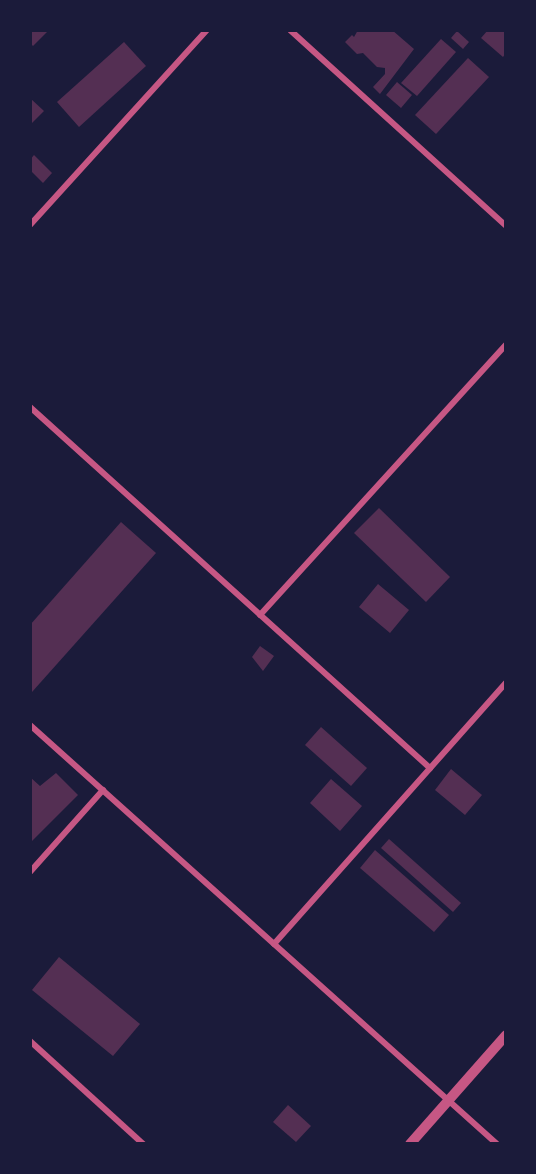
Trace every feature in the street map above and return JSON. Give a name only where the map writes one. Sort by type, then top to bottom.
[{"type":"street","points":[[30,225],[207,30]]},
{"type":"street","points":[[290,30],[506,226]]},
{"type":"street","points":[[261,615],[506,345]]},
{"type":"street","points":[[30,407],[430,768]]},
{"type":"street","points":[[274,944],[506,683]]},
{"type":"street","points":[[30,725],[497,1144]]},
{"type":"street","points":[[30,872],[103,790]]},
{"type":"street","points":[[410,1144],[506,1035]]},
{"type":"street","points":[[30,1041],[143,1144]]},
{"type":"building","points":[[30,30],[49,30],[33,46],[30,43]]},
{"type":"building","points":[[358,30],[392,30],[414,49],[380,94],[373,87],[385,74],[385,68],[377,67],[363,53],[357,54],[345,42],[352,35],[354,37]]},
{"type":"building","points":[[488,30],[506,30],[506,53],[503,57],[481,38]]},
{"type":"building","points":[[457,31],[469,42],[463,49],[451,38]]},
{"type":"building","points":[[441,39],[456,52],[417,96],[401,83]]},
{"type":"building","points":[[124,42],[146,66],[79,127],[57,102]]},
{"type":"building","points":[[468,58],[489,77],[436,134],[415,115]]},
{"type":"building","points":[[397,82],[412,95],[401,108],[386,95]]},
{"type":"building","points":[[30,98],[44,111],[30,125]]},
{"type":"building","points":[[34,155],[52,173],[43,183],[30,170],[30,160]]},
{"type":"building","points":[[379,508],[450,577],[426,602],[354,533]]},
{"type":"building","points":[[121,522],[156,553],[32,692],[30,625]]},
{"type":"building","points":[[378,584],[409,610],[390,633],[359,607]]},
{"type":"building","points":[[260,646],[274,656],[263,671],[252,657]]},
{"type":"building","points":[[321,727],[367,768],[351,786],[305,745]]},
{"type":"building","points":[[451,769],[482,795],[465,815],[435,790]]},
{"type":"building","points":[[56,773],[78,795],[30,843],[30,777],[40,786]]},
{"type":"building","points":[[331,779],[362,806],[340,831],[310,803]]},
{"type":"building","points":[[389,839],[461,903],[453,912],[381,848]]},
{"type":"building","points":[[375,850],[449,915],[434,932],[360,868]]},
{"type":"building","points":[[59,957],[140,1024],[113,1056],[32,990]]},
{"type":"building","points":[[288,1105],[311,1126],[296,1142],[273,1122]]}]
